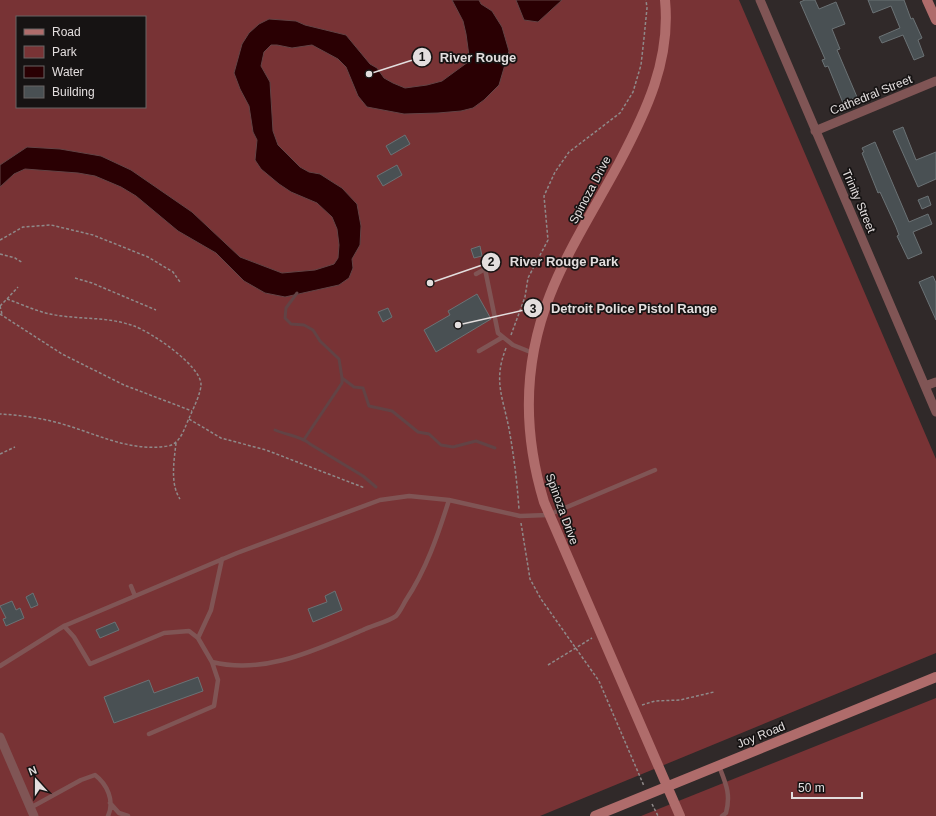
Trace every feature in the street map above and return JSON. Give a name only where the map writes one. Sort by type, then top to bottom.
[{"type":"street","name":"Spinoza Drive","points":[[665,0],[664,43],[660,68],[652,96],[628,146],[557,278],[544,312],[533,352],[528,388],[529,435],[537,480],[548,515],[680,816]]},
{"type":"street","name":"Trinity Street","points":[[760,0],[936,412]]},
{"type":"street","points":[[927,0],[936,20]]},
{"type":"street","name":"Cathedral Street","points":[[815,131],[936,81]]},
{"type":"street","points":[[925,386],[936,382]]},
{"type":"street","name":"Joy Road","points":[[595,816],[936,677]]},
{"type":"street","points":[[0,737],[32,812]]},
{"type":"lane","points":[[476,274],[485,269],[498,333],[508,341],[533,352]]},
{"type":"lane","points":[[479,351],[503,337]]},
{"type":"lane","points":[[0,666],[64,626],[222,560],[380,500],[408,496],[449,500],[520,516],[548,515],[655,470]]},
{"type":"lane","points":[[212,662],[229,666],[286,660],[308,653],[396,616],[412,590],[438,534],[449,500]]},
{"type":"lane","points":[[198,638],[211,610],[222,560]]},
{"type":"lane","points":[[131,586],[135,596]]},
{"type":"lane","points":[[64,626],[74,637],[90,664],[164,633],[189,631],[198,638],[212,662],[218,680],[214,706],[149,734]]},
{"type":"lane","points":[[719,766],[727,787],[729,801],[726,813],[722,816]]},
{"type":"lane","points":[[32,812],[81,780],[95,775],[103,781],[110,796],[108,816]]},
{"type":"lane","points":[[110,803],[119,813],[128,816]]},
{"type":"path","points":[[646,0],[647,8],[641,65],[633,92],[620,113],[570,152],[555,172],[544,196],[548,240],[528,278],[525,297],[508,341],[499,371],[500,395],[511,442],[530,580],[541,599],[598,681],[658,816]]},
{"type":"path","points":[[0,240],[23,227],[51,225],[93,235],[148,257],[173,272],[180,282]]},
{"type":"path","points":[[0,254],[15,258],[23,263]]},
{"type":"path","points":[[75,278],[92,283],[156,310]]},
{"type":"path","points":[[18,287],[0,306],[1,314],[62,354],[124,385],[192,411]]},
{"type":"path","points":[[7,299],[51,314],[98,318],[134,326],[157,338],[192,365],[199,376],[201,384],[192,411],[176,443],[174,463],[175,492],[180,499]]},
{"type":"path","points":[[0,414],[18,415],[51,421],[113,442],[147,447],[169,446],[176,443]]},
{"type":"path","points":[[188,419],[221,438],[266,450],[365,488]]},
{"type":"path","points":[[0,454],[16,447]]},
{"type":"path","points":[[548,665],[600,633]]},
{"type":"path","points":[[633,709],[655,701],[680,700],[714,692]]},
{"type":"green space","points":[[0,0],[739,0],[936,459],[936,653],[540,816],[0,816]]},
{"type":"green space","points":[[936,698],[936,816],[641,816]]},
{"type":"water","points":[[452,0],[479,0],[481,4],[492,11],[502,27],[509,51],[499,85],[484,100],[473,108],[461,111],[438,113],[404,114],[367,107],[358,96],[346,67],[338,59],[312,45],[292,48],[271,45],[264,52],[261,66],[270,82],[273,131],[278,145],[300,167],[309,172],[320,174],[342,188],[357,204],[361,226],[360,245],[352,259],[353,268],[349,278],[339,285],[285,297],[265,293],[244,281],[216,253],[178,231],[136,196],[121,187],[95,176],[78,173],[25,169],[14,174],[0,187],[0,165],[27,147],[60,149],[101,156],[131,170],[192,212],[240,257],[282,273],[315,270],[334,264],[338,258],[339,245],[337,229],[332,217],[317,203],[291,192],[279,184],[261,169],[255,160],[257,140],[253,132],[249,106],[234,73],[242,44],[249,33],[259,24],[269,19],[296,21],[305,25],[346,35],[370,64],[377,68],[384,78],[393,83],[405,88],[427,85],[442,81],[468,62],[469,56],[463,21]]},
{"type":"water","points":[[516,0],[562,0],[538,22],[524,20]]},
{"type":"building","points":[[805,0],[815,0],[819,9],[836,2],[845,24],[832,29],[840,49],[837,50],[857,97],[843,103],[828,66],[825,67],[822,60],[825,59],[800,2]]},
{"type":"building","points":[[868,0],[904,0],[911,19],[913,18],[922,38],[918,40],[924,56],[914,60],[903,35],[882,43],[879,37],[900,28],[891,6],[873,13]]},
{"type":"building","points":[[903,127],[916,160],[936,152],[936,179],[918,187],[893,131]]},
{"type":"building","points":[[405,135],[410,144],[391,155],[386,146]]},
{"type":"building","points":[[875,142],[909,222],[928,214],[932,224],[913,232],[922,253],[908,259],[897,236],[899,235],[896,227],[880,192],[878,193],[862,153],[864,152],[862,148]]},
{"type":"building","points":[[397,165],[402,175],[383,186],[377,176]]},
{"type":"building","points":[[928,196],[931,205],[922,209],[918,200]]},
{"type":"building","points":[[480,246],[482,256],[474,258],[471,249]]},
{"type":"building","points":[[933,276],[936,283],[936,320],[919,282]]},
{"type":"building","points":[[477,294],[491,319],[436,352],[424,330],[450,315],[448,311]]},
{"type":"building","points":[[388,308],[392,317],[383,322],[378,312]]},
{"type":"building","points":[[335,591],[342,610],[313,622],[308,609],[327,602],[325,596]]},
{"type":"building","points":[[33,593],[38,605],[31,608],[26,597]]},
{"type":"building","points":[[12,601],[16,610],[20,608],[24,618],[6,626],[3,619],[6,618],[0,606]]},
{"type":"building","points":[[115,622],[119,630],[100,638],[96,630]]},
{"type":"building","points":[[198,677],[203,691],[114,723],[104,697],[149,680],[154,693]]},
{"type":"waterway","points":[[297,293],[286,308],[285,318],[291,324],[304,325],[313,330],[320,341],[339,359],[342,378],[354,387],[363,388],[369,406],[392,411],[418,432],[429,434],[441,445],[453,447],[476,441],[495,448]]},
{"type":"waterway","points":[[305,438],[342,383],[342,378]]},
{"type":"waterway","points":[[275,430],[307,441],[363,476],[376,487]]},
{"type":"place","name":"River Rouge","points":[[369,74]]},
{"type":"place","name":"River Rouge Park","points":[[430,283]]},
{"type":"place","name":"Detroit Police Pistol Range","points":[[458,325]]}]
